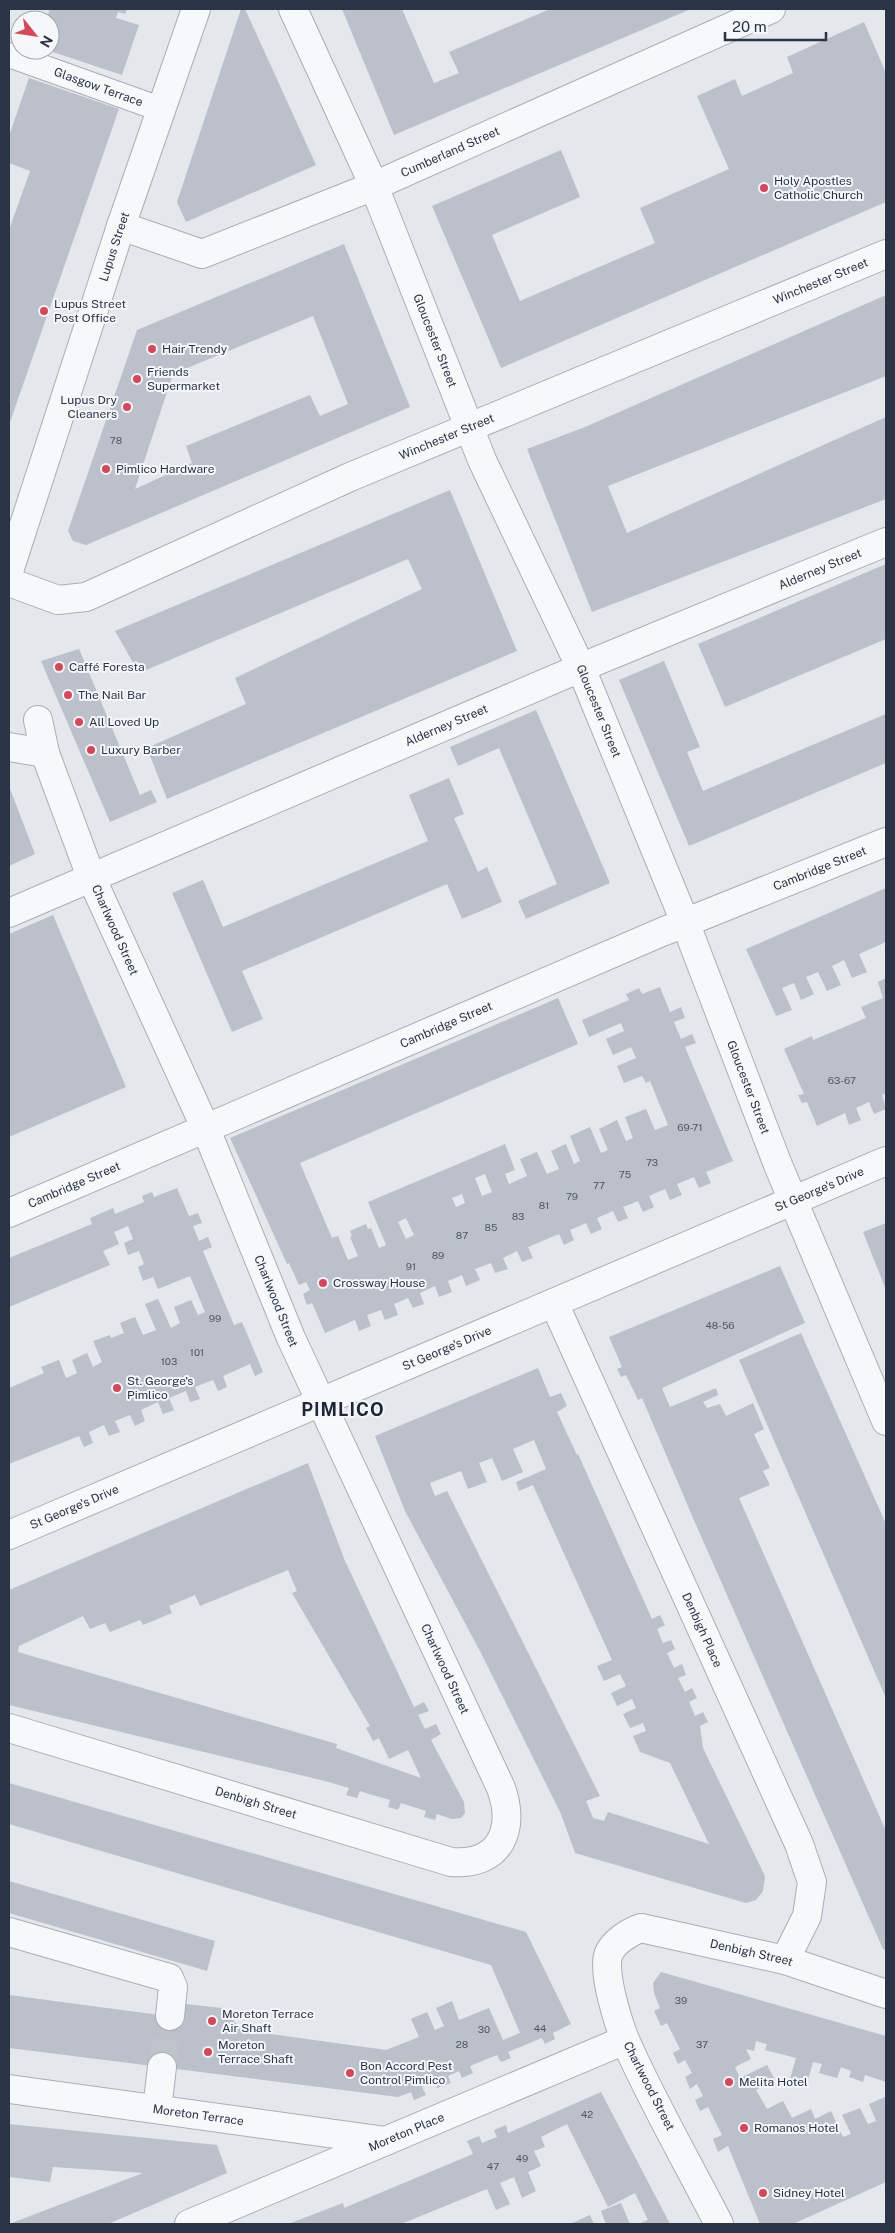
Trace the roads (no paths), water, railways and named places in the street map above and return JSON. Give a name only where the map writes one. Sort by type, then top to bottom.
[{"type":"street","name":"Lupus Street","points":[[9,571],[121,226],[196,9]]},
{"type":"street","name":"Gloucester Street","points":[[293,9],[374,186],[468,427],[581,668],[685,922],[774,1157],[794,1200],[886,1421]]},
{"type":"street","name":"Cumberland Street","points":[[121,226],[202,254],[374,186],[771,9]]},
{"type":"street","name":"Glasgow Terrace","points":[[9,56],[160,109]]},
{"type":"street","name":"Winchester Street","points":[[9,582],[58,600],[86,597],[350,476],[886,254]]},
{"type":"street","name":"Alderney Street","points":[[9,914],[91,877],[581,668],[886,542]]},
{"type":"street","name":"Charlwood Street","points":[[38,720],[46,753],[91,877],[205,1127],[319,1402],[501,1788],[508,1811],[505,1833],[498,1844]]},
{"type":"street","points":[[9,747],[46,753]]},
{"type":"street","name":"Cambridge Street","points":[[9,1213],[685,922],[886,842]]},
{"type":"street","name":"St George's Drive","points":[[9,1535],[886,1161]]},
{"type":"street","name":"Denbigh Place","points":[[554,1303],[799,1844],[812,1882],[807,1916],[785,1960]]},
{"type":"street","name":"Denbigh Street","points":[[9,1728],[451,1862],[475,1862],[485,1858],[498,1844]]},
{"type":"street","name":"Denbigh Street","points":[[618,1943],[626,1934],[641,1928],[785,1960],[886,1994]]},
{"type":"street","points":[[9,1932],[169,1978],[173,1987],[170,2016]]},
{"type":"street","name":"Charlwood Street","points":[[618,1943],[609,1953],[607,1966],[609,1982],[625,2040],[719,2224]]},
{"type":"street","name":"Moreton Place","points":[[189,2224],[625,2040]]},
{"type":"street","points":[[157,2109],[162,2067]]},
{"type":"street","name":"Moreton Terrace","points":[[9,2089],[388,2141]]},
{"type":"tunnel","points":[[162,2067],[170,2016]]},
{"type":"place","name":"Holy Apostles Catholic Church","points":[[764,188]]},
{"type":"place","name":"Lupus Street Post Office","points":[[44,311]]},
{"type":"place","name":"Hair Trendy","points":[[152,349]]},
{"type":"place","name":"Friends Supermarket","points":[[137,379]]},
{"type":"place","name":"Lupus Dry Cleaners","points":[[127,407]]},
{"type":"place","name":"Pimlico Hardware","points":[[106,469]]},
{"type":"place","name":"Caffé Foresta","points":[[59,667]]},
{"type":"place","name":"The Nail Bar","points":[[68,695]]},
{"type":"place","name":"All Loved Up","points":[[79,722]]},
{"type":"place","name":"Luxury Barber","points":[[91,750]]},
{"type":"place","name":"Crossway House","points":[[323,1283]]},
{"type":"place","name":"St. George's Pimlico","points":[[117,1388]]},
{"type":"place","name":"Moreton Terrace Air Shaft","points":[[212,2021]]},
{"type":"place","name":"Moreton Terrace Shaft","points":[[208,2052]]},
{"type":"place","name":"Bon Accord Pest Control Pimlico","points":[[350,2073]]},
{"type":"place","name":"Melita Hotel","points":[[729,2082]]},
{"type":"place","name":"Romanos Hotel","points":[[744,2128]]},
{"type":"place","name":"Sidney Hotel","points":[[763,2193]]},
{"type":"district","name":"PIMLICO","points":[[343,1410]]}]
